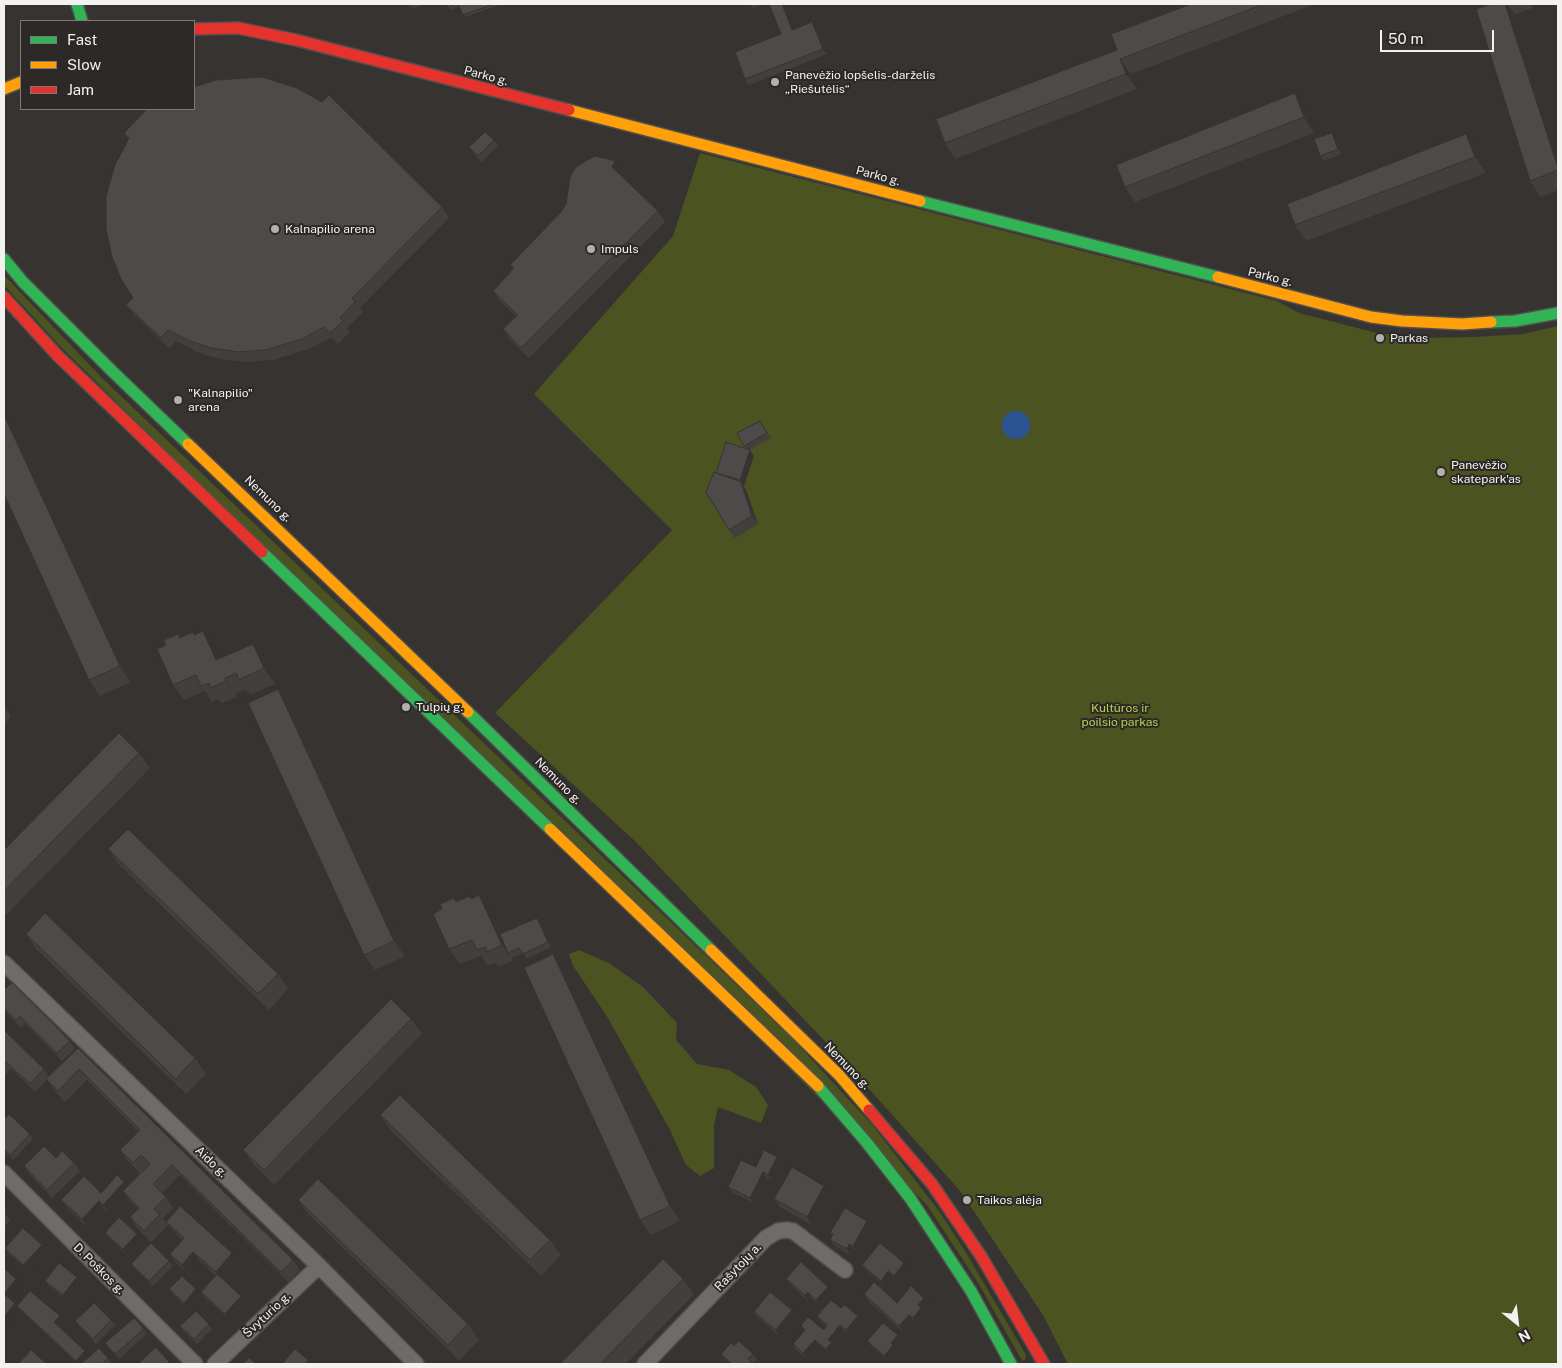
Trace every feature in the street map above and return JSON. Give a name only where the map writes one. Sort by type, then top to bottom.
[{"type":"main road","points":[[77,4],[82,20]]},
{"type":"main road","name":"Parko g.","points":[[195,29],[238,28],[296,40],[1371,317],[1402,321],[1462,324],[1515,321],[1558,313]]},
{"type":"main road","points":[[4,89],[20,82]]},
{"type":"main road","name":"Nemuno g.","points":[[4,259],[23,282],[98,357],[456,700],[839,1075],[886,1128],[941,1197],[981,1256],[1044,1364]]},
{"type":"main road","points":[[4,297],[58,356],[819,1087],[867,1143],[910,1198],[971,1291],[1011,1364]]},
{"type":"street","name":"Aido g.","points":[[4,963],[319,1266],[416,1364]]},
{"type":"street","name":"D. Poškos g.","points":[[4,1173],[195,1364]]},
{"type":"street","name":"Rašytojų a.","points":[[645,1364],[766,1238],[778,1231],[793,1231],[844,1270]]},
{"type":"street","name":"Švyturio g.","points":[[215,1364],[319,1266]]},
{"type":"green space","name":"Kultūros ir poilsio parkas","points":[[700,153],[1277,301],[1299,313],[1377,333],[1423,338],[1475,337],[1523,334],[1558,326],[1558,1364],[1068,1364],[1043,1315],[961,1192],[854,1072],[635,841],[495,713],[672,530],[534,394],[673,236]]},
{"type":"green space","points":[[4,275],[102,378],[793,1039],[873,1126],[939,1211],[965,1251],[1026,1355],[1025,1360],[1022,1360],[1020,1357],[980,1286],[927,1205],[60,346],[4,285]]},
{"type":"green space","points":[[579,950],[609,963],[643,987],[677,1023],[676,1040],[697,1064],[729,1070],[756,1087],[768,1105],[761,1123],[718,1107],[714,1125],[714,1168],[700,1176],[686,1165],[670,1130],[608,1018],[573,966],[569,954]]},
{"type":"water","points":[[1016,411],[1026,415],[1030,425],[1026,435],[1016,439],[1006,435],[1002,425],[1006,415]]},
{"type":"building","points":[[458,4],[493,4],[463,15]]},
{"type":"building","points":[[769,4],[782,4],[792,30],[812,22],[823,49],[745,79],[735,52],[781,34]]},
{"type":"building","points":[[1191,4],[1264,4],[1120,59],[1126,74],[945,143],[936,119],[1117,50],[1111,34]]},
{"type":"building","points":[[1491,4],[1505,4],[1558,168],[1558,170],[1530,181],[1476,9]]},
{"type":"building","name":"Kalnapilio arena","points":[[262,77],[297,88],[322,102],[329,95],[442,207],[352,298],[355,302],[340,318],[343,321],[330,333],[324,327],[302,339],[266,350],[238,352],[211,348],[190,341],[168,330],[161,338],[126,305],[133,298],[121,279],[112,257],[106,230],[106,196],[115,165],[129,138],[124,133],[146,110],[195,110],[195,87],[216,80]]},
{"type":"building","points":[[1295,93],[1304,117],[1125,187],[1116,165]]},
{"type":"building","points":[[485,132],[494,140],[478,156],[469,147]]},
{"type":"building","points":[[1332,133],[1338,149],[1320,156],[1314,139]]},
{"type":"building","points":[[1466,134],[1475,157],[1295,225],[1287,204]]},
{"type":"building","name":"Impuls","points":[[596,156],[615,161],[612,167],[658,211],[521,348],[503,329],[518,315],[493,291],[514,268],[510,265],[561,212],[566,204],[570,177],[576,167]]},
{"type":"building","points":[[4,415],[120,666],[89,680],[4,494]]},
{"type":"building","points":[[760,421],[767,433],[744,446],[737,433]]},
{"type":"building","points":[[726,442],[750,450],[740,480],[716,473]]},
{"type":"building","points":[[714,472],[741,482],[752,516],[729,530],[706,492]]},
{"type":"building","points":[[203,631],[216,660],[253,644],[264,668],[239,680],[236,673],[225,678],[226,681],[211,688],[209,683],[201,686],[196,675],[173,685],[157,649],[166,645],[164,640],[178,634],[180,638],[193,632],[194,635]]},
{"type":"building","points":[[278,689],[394,941],[364,955],[248,703]]},
{"type":"building","points":[[119,733],[139,753],[4,891],[4,850]]},
{"type":"building","points":[[128,829],[278,974],[258,994],[108,849]]},
{"type":"building","points":[[479,895],[502,945],[487,952],[485,947],[477,950],[472,940],[449,949],[433,914],[442,909],[440,904],[454,898],[456,902],[469,896],[471,899]]},
{"type":"building","points":[[45,913],[195,1058],[176,1079],[26,934]]},
{"type":"building","points":[[537,918],[548,942],[523,954],[519,948],[508,953],[500,934]]},
{"type":"building","points":[[553,954],[670,1206],[640,1220],[524,968]]},
{"type":"building","points":[[12,982],[70,1041],[57,1053],[20,1016],[16,1020],[4,1008],[4,990]]},
{"type":"building","points":[[391,999],[411,1019],[264,1170],[243,1150]]},
{"type":"building","points":[[4,1030],[44,1069],[30,1084],[4,1062]]},
{"type":"building","points":[[78,1048],[293,1260],[281,1272],[172,1165],[153,1184],[166,1197],[154,1209],[160,1214],[144,1231],[130,1217],[139,1208],[123,1191],[150,1164],[141,1155],[133,1163],[120,1150],[140,1130],[79,1069],[58,1091],[46,1079]]},
{"type":"building","points":[[400,1095],[550,1240],[530,1260],[380,1115]]},
{"type":"building","points":[[9,1114],[30,1134],[10,1155],[4,1149],[4,1119]]},
{"type":"building","points":[[44,1146],[56,1158],[62,1151],[74,1163],[47,1190],[24,1166]]},
{"type":"building","points":[[764,1150],[777,1157],[768,1175],[763,1172],[750,1198],[728,1187],[741,1160],[756,1167]]},
{"type":"building","points":[[792,1167],[824,1186],[807,1217],[774,1199]]},
{"type":"building","points":[[117,1175],[124,1182],[103,1205],[99,1201],[82,1219],[61,1200],[84,1176],[101,1193]]},
{"type":"building","points":[[318,1179],[468,1324],[448,1345],[298,1200]]},
{"type":"building","points":[[180,1206],[232,1253],[216,1272],[193,1252],[182,1265],[170,1254],[184,1238],[166,1222]]},
{"type":"building","points":[[845,1208],[867,1221],[853,1246],[849,1244],[847,1249],[830,1240],[833,1234],[830,1233]]},
{"type":"building","points":[[119,1217],[137,1234],[123,1249],[105,1233]]},
{"type":"building","points":[[23,1228],[42,1245],[23,1265],[5,1248]]},
{"type":"building","points":[[151,1243],[169,1261],[149,1281],[131,1264]]},
{"type":"building","points":[[880,1243],[904,1263],[894,1276],[888,1271],[881,1281],[862,1265]]},
{"type":"building","points":[[663,1259],[683,1279],[600,1364],[560,1364]]},
{"type":"building","points":[[801,1262],[828,1287],[816,1300],[808,1292],[805,1295],[786,1279]]},
{"type":"building","points":[[59,1263],[77,1277],[63,1295],[45,1281]]},
{"type":"building","points":[[4,1268],[16,1279],[4,1294]]},
{"type":"building","points":[[217,1274],[241,1296],[225,1314],[201,1292]]},
{"type":"building","points":[[182,1276],[196,1289],[184,1303],[169,1289]]},
{"type":"building","points":[[874,1282],[897,1303],[911,1286],[924,1298],[918,1305],[921,1308],[913,1318],[909,1315],[899,1326],[864,1294]]},
{"type":"building","points":[[30,1291],[60,1316],[54,1322],[85,1351],[76,1361],[17,1306]]},
{"type":"building","points":[[770,1292],[792,1310],[776,1330],[754,1312]]},
{"type":"building","points":[[4,1294],[15,1303],[4,1317]]},
{"type":"building","points":[[831,1300],[841,1308],[845,1305],[858,1316],[846,1330],[840,1325],[828,1340],[832,1342],[826,1349],[815,1340],[803,1353],[793,1344],[805,1330],[801,1325],[808,1317],[824,1330],[827,1325],[817,1316]]},
{"type":"building","points":[[94,1303],[111,1320],[93,1339],[75,1321]]},
{"type":"building","points":[[196,1311],[209,1324],[194,1339],[180,1326]]},
{"type":"building","points":[[134,1318],[144,1329],[115,1354],[105,1343]]},
{"type":"building","points":[[883,1323],[898,1335],[884,1356],[867,1341]]},
{"type":"building","points":[[739,1341],[753,1354],[748,1359],[751,1362],[748,1364],[732,1364],[721,1354],[731,1343],[734,1346]]},
{"type":"building","points":[[156,1347],[169,1362],[167,1364],[142,1364],[140,1362]]},
{"type":"building","points":[[99,1348],[108,1358],[102,1364],[81,1364]]},
{"type":"building","points":[[295,1349],[308,1360],[305,1364],[282,1364]]},
{"type":"building","points":[[31,1350],[47,1364],[18,1364]]},
{"type":"building","points":[[249,1358],[257,1364],[243,1364]]},
{"type":"traffic: fast","points":[[77,4],[82,20]]},
{"type":"traffic: fast","points":[[920,201],[1218,277]]},
{"type":"traffic: fast","points":[[4,259],[23,282],[188,444]]},
{"type":"traffic: fast","points":[[1491,322],[1515,321],[1558,313]]},
{"type":"traffic: fast","points":[[262,552],[550,829]]},
{"type":"traffic: fast","points":[[468,712],[711,950]]},
{"type":"traffic: fast","points":[[818,1086],[867,1143],[910,1198],[971,1291],[1011,1364]]},
{"type":"traffic: slow","points":[[4,89],[20,82]]},
{"type":"traffic: slow","points":[[569,110],[920,201]]},
{"type":"traffic: slow","points":[[1218,277],[1371,317],[1402,321],[1462,324],[1491,322]]},
{"type":"traffic: slow","points":[[188,444],[468,712]]},
{"type":"traffic: slow","points":[[550,829],[818,1086]]},
{"type":"traffic: slow","points":[[711,950],[839,1075],[869,1110]]},
{"type":"traffic: jam","points":[[195,29],[238,28],[296,40],[569,110]]},
{"type":"traffic: jam","points":[[4,297],[58,356],[262,552]]},
{"type":"traffic: jam","points":[[869,1110],[932,1184],[981,1256],[1044,1364]]},
{"type":"place","name":"Panevėžio lopšelis-darželis „Riešutėlis“","points":[[775,82]]},
{"type":"place","name":"Kalnapilio arena","points":[[275,229]]},
{"type":"place","name":"Impuls","points":[[591,249]]},
{"type":"place","name":"Parkas","points":[[1380,338]]},
{"type":"place","name":"\"Kalnapilio\" arena","points":[[178,400]]},
{"type":"place","name":"Panevėžio skatepark'as","points":[[1441,472]]},
{"type":"place","name":"Tulpių g.","points":[[406,707]]},
{"type":"place","name":"Taikos alėja","points":[[967,1200]]}]
